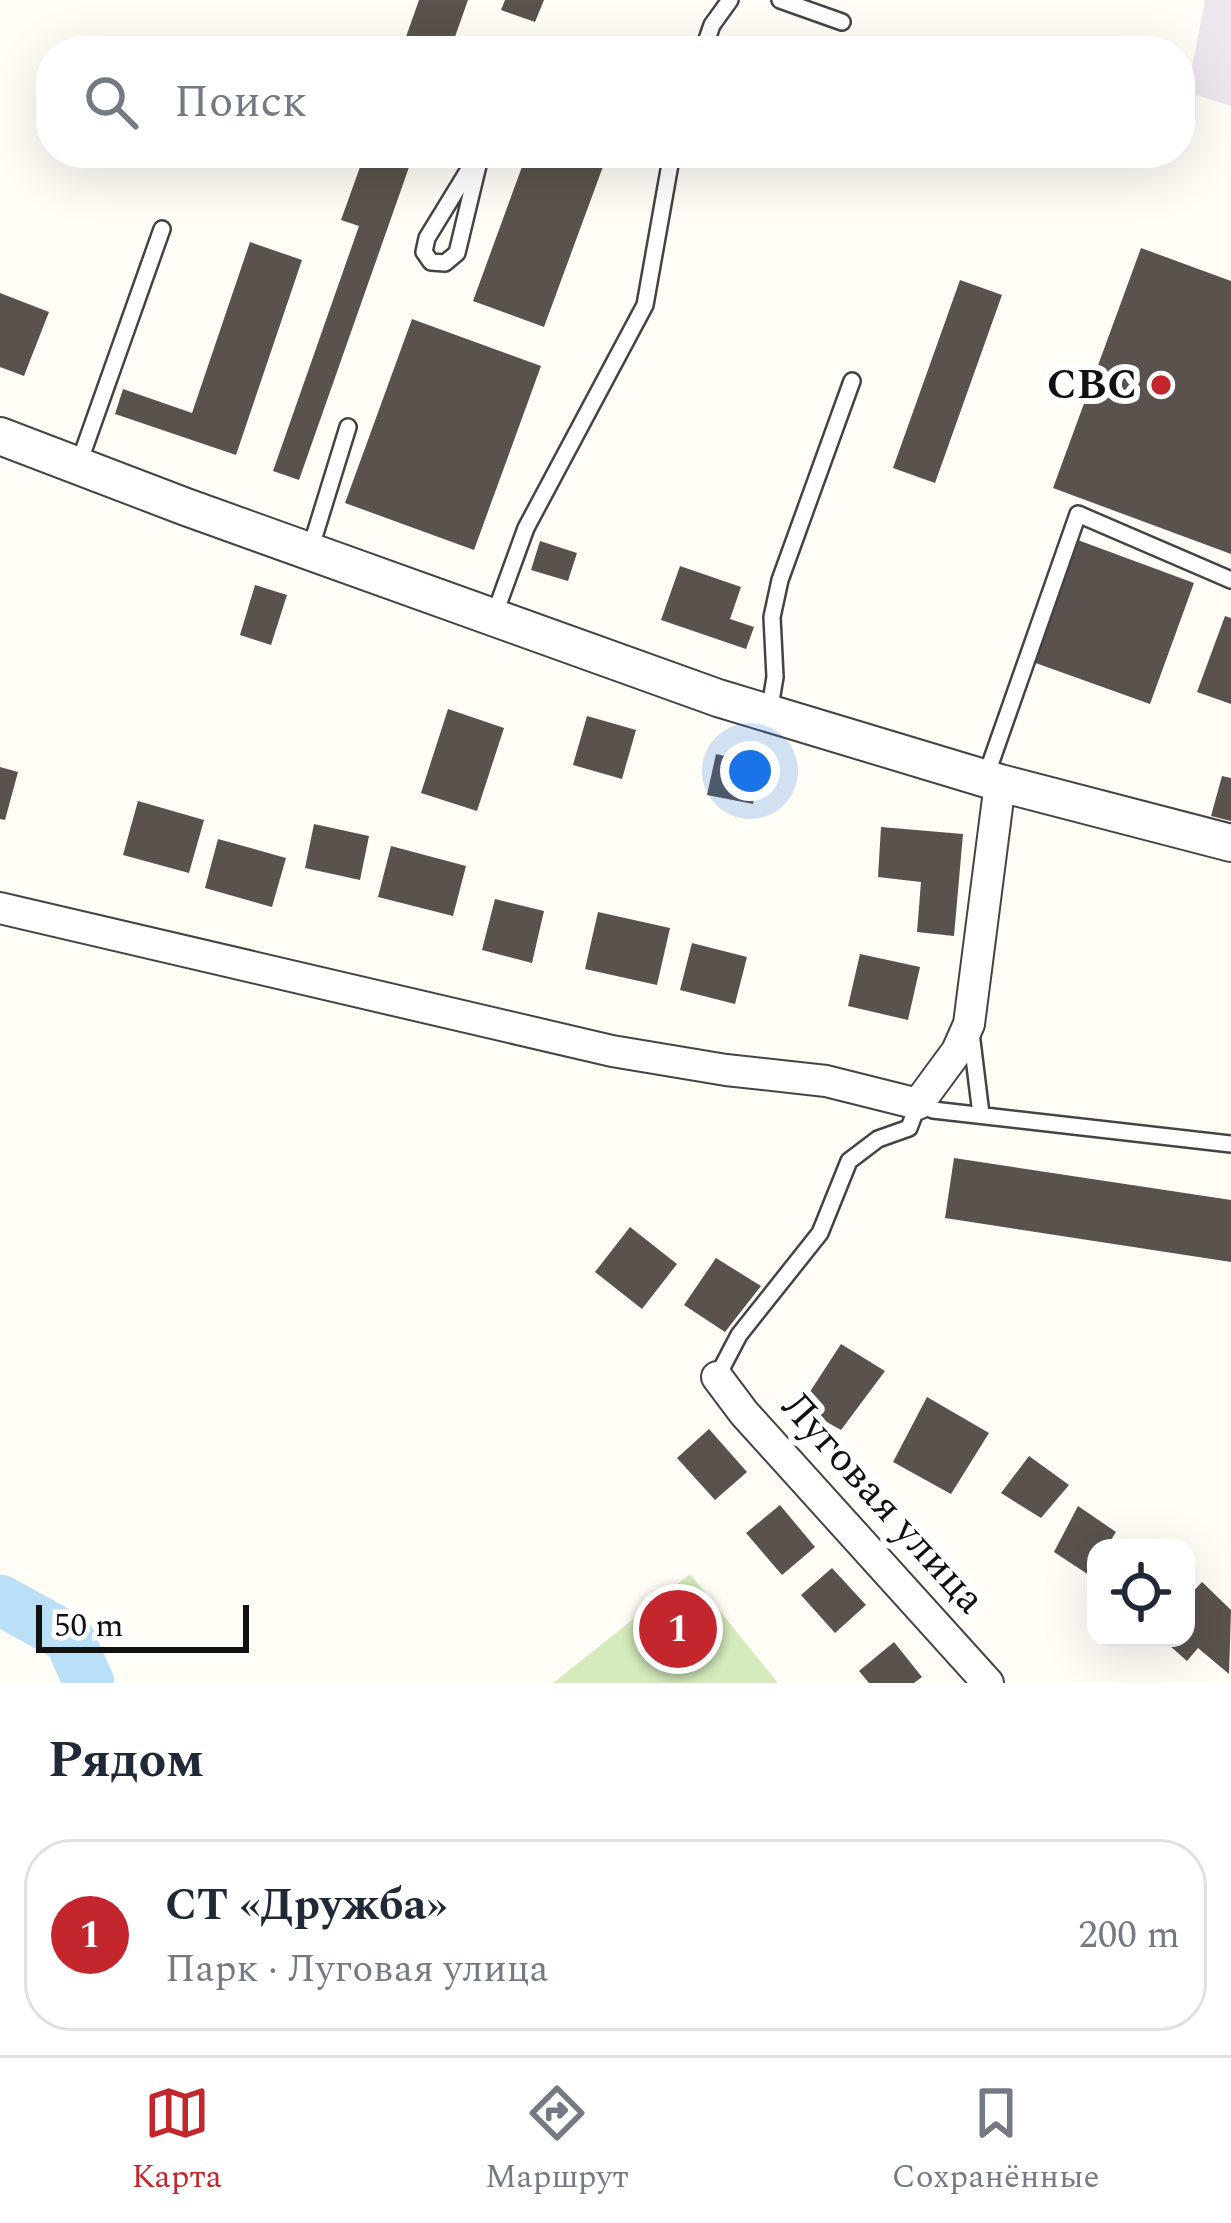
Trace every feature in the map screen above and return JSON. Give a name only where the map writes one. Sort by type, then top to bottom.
[{"type":"street","points":[[0,436],[494,619],[769,713],[992,781],[1231,843]]},
{"type":"street","points":[[0,908],[611,1051],[809,1078],[918,1104],[957,1051],[969,1024],[992,781]]},
{"type":"street","name":"Луговая улица","points":[[717,1377],[988,1683]]},
{"type":"lane","points":[[708,36],[730,0]]},
{"type":"lane","points":[[780,0],[842,22]]},
{"type":"lane","points":[[471,168],[427,238],[424,252],[431,262],[445,263],[457,253],[477,168]]},
{"type":"lane","points":[[494,619],[526,528],[645,305],[668,168]]},
{"type":"lane","points":[[78,466],[162,229]]},
{"type":"lane","points":[[769,713],[776,677],[770,638],[781,580],[852,381]]},
{"type":"lane","points":[[309,552],[348,427]]},
{"type":"lane","points":[[992,781],[1078,514],[1231,580]]},
{"type":"lane","points":[[969,1024],[981,1114]]},
{"type":"lane","points":[[717,1377],[739,1335],[820,1233],[849,1161],[878,1139],[910,1128],[918,1104],[933,1110],[1231,1144]]},
{"type":"shaded area","points":[[1205,0],[1231,0],[1231,106],[1195,95],[1195,51]]},
{"type":"green space","points":[[690,1574],[778,1683],[553,1683]]},
{"type":"building","points":[[419,0],[468,0],[455,36],[406,36]]},
{"type":"building","points":[[505,0],[544,0],[535,22],[501,10]]},
{"type":"building","points":[[360,168],[409,168],[299,480],[273,471],[359,226],[341,220]]},
{"type":"building","points":[[522,168],[602,168],[544,327],[473,301]]},
{"type":"building","points":[[250,242],[302,260],[236,455],[115,414],[123,389],[192,413]]},
{"type":"building","name":"СВС","points":[[1141,248],[1231,281],[1231,554],[1053,488]]},
{"type":"building","points":[[960,280],[1002,295],[935,483],[893,468]]},
{"type":"building","points":[[0,293],[49,312],[24,376],[0,367]]},
{"type":"building","points":[[412,319],[541,366],[474,550],[345,503]]},
{"type":"building","points":[[1075,539],[1194,583],[1150,704],[1030,661]]},
{"type":"building","points":[[540,541],[577,553],[568,581],[531,570]]},
{"type":"building","points":[[680,566],[741,587],[730,619],[754,627],[746,649],[661,620]]},
{"type":"building","points":[[255,585],[287,595],[271,645],[240,635]]},
{"type":"building","points":[[1225,616],[1231,618],[1231,704],[1197,692]]},
{"type":"building","points":[[448,709],[504,728],[477,811],[421,793]]},
{"type":"building","points":[[587,716],[636,730],[622,779],[573,765]]},
{"type":"building","points":[[716,754],[762,764],[753,804],[707,795]]},
{"type":"building","points":[[0,767],[18,772],[5,820],[0,819]]},
{"type":"building","points":[[1222,776],[1231,778],[1231,821],[1211,816]]},
{"type":"building","points":[[138,801],[204,820],[189,873],[123,855]]},
{"type":"building","points":[[314,824],[369,836],[360,880],[305,868]]},
{"type":"building","points":[[881,827],[963,834],[954,936],[917,932],[921,882],[878,877]]},
{"type":"building","points":[[218,839],[286,858],[272,907],[205,888]]},
{"type":"building","points":[[391,846],[466,866],[453,916],[378,897]]},
{"type":"building","points":[[495,899],[544,911],[532,963],[482,950]]},
{"type":"building","points":[[598,912],[670,928],[657,985],[585,969]]},
{"type":"building","points":[[692,943],[747,957],[735,1004],[680,990]]},
{"type":"building","points":[[860,954],[920,967],[908,1020],[848,1006]]},
{"type":"building","points":[[954,1158],[1231,1200],[1231,1262],[945,1218]]},
{"type":"building","points":[[630,1227],[677,1264],[642,1309],[595,1272]]},
{"type":"building","points":[[716,1258],[761,1286],[725,1332],[684,1305]]},
{"type":"building","points":[[841,1344],[885,1371],[841,1430],[800,1407]]},
{"type":"building","points":[[927,1397],[989,1433],[951,1494],[893,1462]]},
{"type":"building","points":[[709,1429],[747,1472],[715,1500],[677,1458]]},
{"type":"building","points":[[1029,1456],[1069,1485],[1041,1518],[1001,1493]]},
{"type":"building","points":[[780,1505],[815,1547],[782,1575],[746,1533]]},
{"type":"building","points":[[1078,1506],[1116,1532],[1112,1539],[1087,1539],[1087,1574],[1054,1552]]},
{"type":"building","points":[[832,1568],[866,1605],[835,1633],[801,1595]]},
{"type":"building","points":[[1202,1582],[1231,1610],[1229,1674],[1198,1648],[1187,1661],[1171,1647],[1195,1647],[1195,1589]]},
{"type":"building","points":[[894,1642],[922,1677],[914,1683],[869,1683],[859,1671]]},
{"type":"waterway","points":[[0,1600],[69,1638],[89,1683]]},
{"type":"place","name":"СВС","points":[[1161,385]]},
{"type":"place","name":"СТ «Дружба»","points":[[678,1629]]}]
